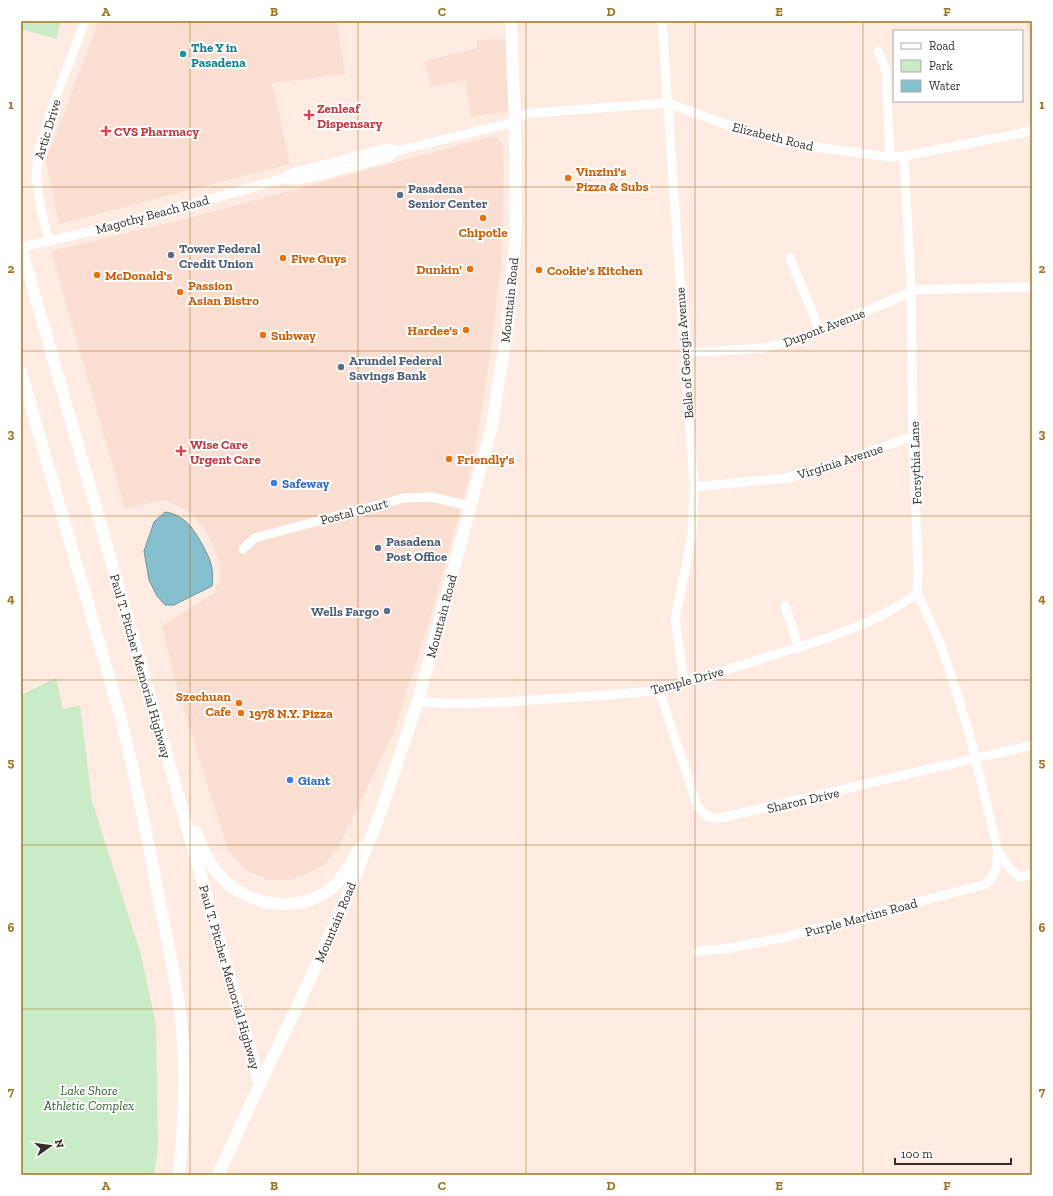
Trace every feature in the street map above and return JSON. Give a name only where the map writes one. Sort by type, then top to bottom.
[{"type":"main road","name":"Mountain Road","points":[[218,1175],[314,971],[353,882],[380,814],[418,701],[492,426],[508,323],[516,227],[515,119],[510,21]]},
{"type":"main road","name":"Paul T. Pitcher Memorial Highway","points":[[21,247],[260,1085]]},
{"type":"main road","points":[[21,372],[128,748],[173,969],[180,1013],[183,1050],[183,1129],[178,1175]]},
{"type":"main road","points":[[162,738],[201,845],[210,864],[222,879],[238,891],[254,900],[286,904],[302,902],[332,888],[344,875],[380,814]]},
{"type":"street","name":"Artic Drive","points":[[49,241],[41,210],[36,177],[38,153],[53,105],[85,21]]},
{"type":"street","name":"Belle of Georgia Avenue","points":[[662,21],[694,487],[692,536],[675,620],[684,682]]},
{"type":"street","points":[[878,51],[882,57],[886,72],[890,157]]},
{"type":"street","name":"Elizabeth Road","points":[[515,119],[533,113],[667,103],[742,130],[784,142],[890,157],[904,156],[1032,131]]},
{"type":"street","name":"Magothy Beach Road","points":[[21,247],[49,241],[282,179],[294,180],[326,174],[390,157],[397,151],[506,124],[515,119]]},
{"type":"street","name":"Forsythia Lane","points":[[904,156],[911,290],[918,571],[917,594],[939,641],[962,708],[976,758]]},
{"type":"street","points":[[790,258],[820,331]]},
{"type":"street","points":[[911,290],[1032,287]]},
{"type":"street","name":"Dupont Avenue","points":[[684,353],[763,348],[795,340],[820,331],[901,296],[911,290]]},
{"type":"street","name":"Virginia Avenue","points":[[694,487],[785,478],[812,472],[914,436]]},
{"type":"street","name":"Postal Court","points":[[243,549],[255,538],[404,498],[431,497],[470,506]]},
{"type":"street","name":"Temple Drive","points":[[418,701],[439,704],[470,703],[658,690],[799,648],[859,626],[897,607],[917,594]]},
{"type":"street","points":[[785,606],[799,648]]},
{"type":"street","name":"Sharon Drive","points":[[658,690],[697,805],[705,815],[716,820],[1032,745]]},
{"type":"street","name":"Purple Martins Road","points":[[976,758],[998,851],[1006,865],[1012,871],[1021,877],[1032,874]]},
{"type":"street","name":"Purple Martins Road","points":[[698,952],[724,949],[782,938],[986,884],[994,876],[997,866],[998,851]]},
{"type":"shaded area","points":[[99,21],[337,21],[345,74],[272,83],[290,164],[59,224],[46,160]]},
{"type":"shaded area","points":[[1026,21],[1032,21],[1032,47],[1031,47]]},
{"type":"shaded area","points":[[505,39],[508,111],[471,117],[465,80],[431,87],[425,61],[477,48],[477,40]]},
{"type":"shaded area","points":[[489,137],[497,137],[502,145],[504,167],[502,257],[490,355],[475,452],[465,494],[430,619],[393,734],[338,848],[324,865],[309,873],[289,880],[269,880],[247,871],[228,850],[177,687],[162,626],[214,593],[221,579],[219,560],[205,529],[191,513],[166,500],[125,509],[51,251],[189,218]]},
{"type":"green space","points":[[21,21],[61,21],[56,39],[21,29]]},
{"type":"green space","name":"Lake Shore Athletic Complex","points":[[56,678],[63,709],[80,705],[92,801],[141,955],[156,1025],[158,1148],[154,1175],[21,1175],[21,695]]},
{"type":"water","points":[[165,512],[178,516],[192,528],[210,561],[213,577],[212,586],[174,605],[165,605],[157,596],[149,580],[144,551],[154,522]]},
{"type":"place","name":"The Y in Pasadena","points":[[183,54]]},
{"type":"place","name":"Zenleaf Dispensary","points":[[309,115]]},
{"type":"place","name":"CVS Pharmacy","points":[[106,131]]},
{"type":"place","name":"Vinzini's Pizza & Subs","points":[[568,178]]},
{"type":"place","name":"Pasadena Senior Center","points":[[400,195]]},
{"type":"place","name":"Chipotle","points":[[483,218]]},
{"type":"place","name":"Tower Federal Credit Union","points":[[171,255]]},
{"type":"place","name":"Five Guys","points":[[283,258]]},
{"type":"place","name":"Dunkin'","points":[[470,269]]},
{"type":"place","name":"Cookie's Kitchen","points":[[539,270]]},
{"type":"place","name":"McDonald's","points":[[97,275]]},
{"type":"place","name":"Passion Asian Bistro","points":[[180,292]]},
{"type":"place","name":"Hardee's","points":[[466,330]]},
{"type":"place","name":"Subway","points":[[263,335]]},
{"type":"place","name":"Arundel Federal Savings Bank","points":[[341,367]]},
{"type":"place","name":"Wise Care Urgent Care","points":[[181,451]]},
{"type":"place","name":"Friendly's","points":[[449,459]]},
{"type":"place","name":"Safeway","points":[[274,483]]},
{"type":"place","name":"Pasadena Post Office","points":[[378,548]]},
{"type":"place","name":"Wells Fargo","points":[[387,611]]},
{"type":"place","name":"Szechuan Cafe","points":[[239,703]]},
{"type":"place","name":"1978 N.Y. Pizza","points":[[241,713]]},
{"type":"place","name":"Giant","points":[[290,780]]}]
